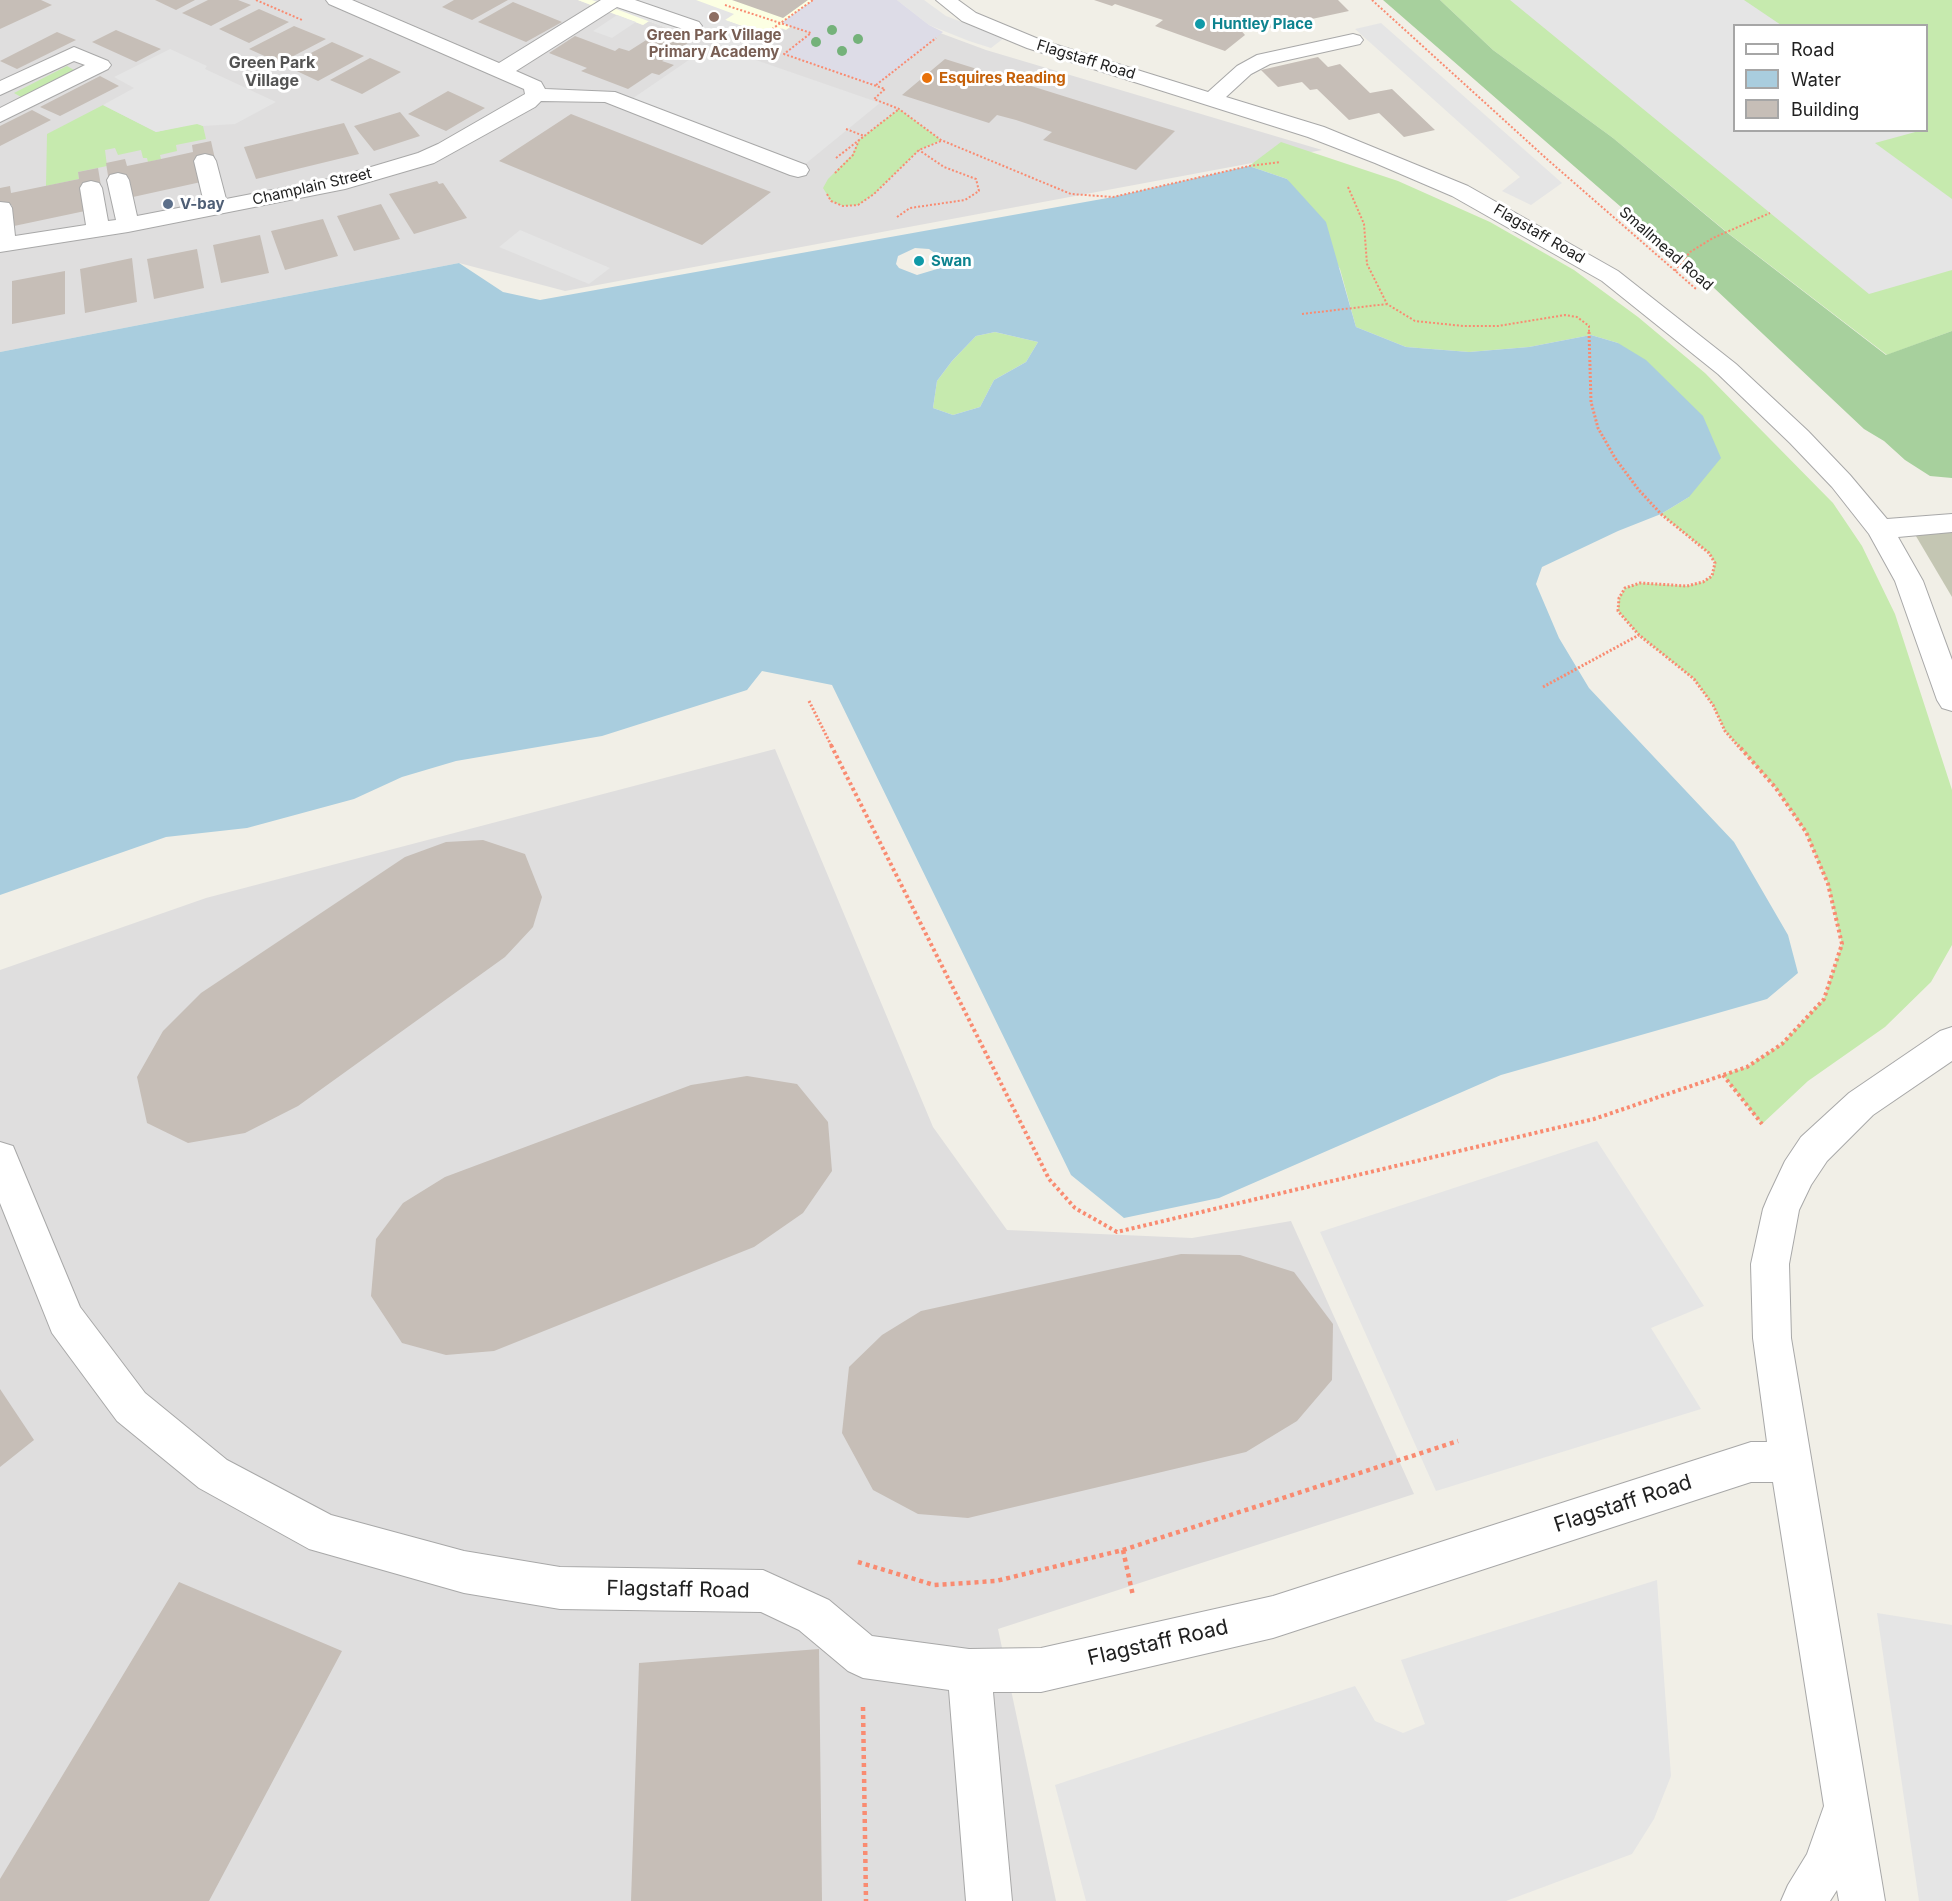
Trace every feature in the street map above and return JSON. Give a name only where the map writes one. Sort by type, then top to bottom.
[{"type":"street","points":[[336,0],[534,86],[536,95],[608,96],[798,170]]},
{"type":"street","points":[[501,71],[615,0],[692,26]]},
{"type":"street","name":"Flagstaff Road","points":[[946,0],[969,18],[1034,44],[1316,132],[1461,191],[1610,276],[1673,325],[1751,392],[1841,481],[1880,529],[1910,581],[1952,700]]},
{"type":"street","points":[[1212,99],[1244,70],[1264,59],[1353,40]]},
{"type":"street","points":[[0,90],[74,53],[101,65],[0,116]]},
{"type":"street","name":"Champlain Street","points":[[2,245],[128,225],[337,184],[426,158],[513,112],[536,95]]},
{"type":"street","points":[[205,161],[217,208]]},
{"type":"street","points":[[118,180],[128,225]]},
{"type":"street","points":[[91,188],[98,230]]},
{"type":"street","points":[[2,208],[2,245]]},
{"type":"street","points":[[1880,529],[1952,523]]},
{"type":"street","points":[[1862,1901],[1772,1338],[1770,1264],[1781,1209],[1798,1173],[1827,1136],[1861,1104],[1952,1042]]},
{"type":"street","name":"Flagstaff Road","points":[[0,1158],[66,1320],[130,1407],[213,1474],[324,1534],[464,1572],[560,1588],[763,1591],[814,1615],[863,1656],[969,1671],[1041,1670],[1273,1617],[1751,1462],[1790,1462]]},
{"type":"street","points":[[969,1671],[989,1901]]},
{"type":"street","points":[[1804,1901],[1825,1867],[1847,1805]]},
{"type":"path","points":[[745,42],[752,37],[758,39],[813,0]]},
{"type":"path","name":"Smallmead Road","points":[[1372,0],[1548,160],[1701,294]]},
{"type":"path","points":[[722,4],[811,33],[784,54],[885,89],[874,99],[899,109],[941,141],[1071,194],[1113,197],[1249,166],[1287,161]]},
{"type":"path","points":[[876,86],[943,32]]},
{"type":"path","points":[[828,179],[853,155],[859,140],[899,109]]},
{"type":"path","points":[[846,129],[864,136]]},
{"type":"path","points":[[824,188],[831,201],[843,206],[858,205],[874,194],[919,150],[941,141]]},
{"type":"path","points":[[897,217],[910,208],[965,200],[979,190],[976,179],[944,167],[919,150]]},
{"type":"path","points":[[809,701],[1048,1179],[1075,1208],[1117,1232],[1594,1119],[1747,1067],[1782,1044],[1824,999],[1842,944],[1828,884],[1806,832],[1775,787],[1725,730],[1713,705],[1694,679],[1639,634],[1618,611],[1619,598],[1625,588],[1640,583],[1687,586],[1703,582],[1712,576],[1715,563],[1709,553],[1661,514],[1638,489],[1615,458],[1598,428],[1590,402],[1590,326],[1577,317],[1565,315],[1498,326],[1463,326],[1415,321],[1387,304],[1367,264],[1364,224],[1347,183]]},
{"type":"path","points":[[1675,271],[1690,252],[1713,238],[1770,213]]},
{"type":"path","points":[[1302,314],[1387,304]]},
{"type":"path","points":[[1542,687],[1639,634]]},
{"type":"path","points":[[1723,1075],[1762,1124]]},
{"type":"path","points":[[858,1562],[934,1586],[996,1581],[1123,1550],[1458,1441]]},
{"type":"path","points":[[863,1656],[866,1901]]},
{"type":"shaded area","name":"Green Park Village","points":[[0,0],[578,0],[643,25],[649,21],[696,38],[725,20],[770,36],[829,0],[924,27],[986,50],[1322,150],[565,291],[459,263],[0,352]]},
{"type":"shaded area","name":"Green Park Village Primary Academy","points":[[578,0],[829,0],[786,30],[781,28],[770,36],[725,20],[696,39],[649,21],[643,25]]},
{"type":"shaded area","points":[[592,0],[696,0],[734,14],[725,20],[776,38],[750,58],[880,103],[798,170],[626,103],[715,42],[700,36],[696,39]]},
{"type":"shaded area","points":[[813,0],[897,0],[929,25],[943,32],[876,86],[784,54],[810,33],[781,23]]},
{"type":"shaded area","points":[[897,0],[924,0],[946,16],[1004,38],[991,48],[969,41],[929,25]]},
{"type":"shaded area","points":[[1510,0],[1744,0],[1780,24],[1733,24],[1733,132],[1915,132],[1875,143],[1952,199],[1952,270],[1869,294]]},
{"type":"shaded area","points":[[617,15],[636,22],[612,38],[593,31]]},
{"type":"shaded area","points":[[1381,23],[1562,183],[1531,205],[1502,191],[1520,177],[1355,29]]},
{"type":"shaded area","points":[[170,49],[207,66],[205,69],[276,102],[235,124],[203,126],[197,124],[156,132],[103,105],[134,88],[114,77]]},
{"type":"shaded area","points":[[520,230],[610,268],[589,284],[499,247]]},
{"type":"shaded area","points":[[1952,523],[1952,597],[1910,526]]},
{"type":"shaded area","points":[[775,749],[933,1127],[1007,1230],[1192,1238],[1291,1221],[1414,1494],[998,1629],[1056,1901],[0,1901],[0,970],[206,898]]},
{"type":"shaded area","points":[[1597,1141],[1704,1306],[1651,1328],[1701,1409],[1436,1491],[1320,1232]]},
{"type":"shaded area","points":[[1657,1580],[1671,1776],[1654,1819],[1632,1854],[1506,1901],[1086,1901],[1055,1785],[1355,1686],[1375,1721],[1403,1733],[1425,1724],[1401,1660]]},
{"type":"shaded area","points":[[1877,1613],[1952,1625],[1952,1901],[1919,1901]]},
{"type":"green space","points":[[1383,0],[1440,0],[1493,50],[1613,138],[1725,231],[1886,355],[1952,331],[1952,478],[1930,476],[1905,460],[1884,441],[1864,429],[1713,287]]},
{"type":"green space","points":[[1440,0],[1952,0],[1952,331],[1887,355],[1728,233],[1613,138],[1493,50]]},
{"type":"green space","points":[[67,66],[74,70],[21,97],[14,93]]},
{"type":"green space","points":[[103,105],[156,132],[197,123],[203,126],[206,139],[176,145],[177,151],[160,155],[161,159],[148,162],[147,158],[143,158],[141,150],[118,155],[115,148],[105,150],[107,166],[78,172],[79,179],[46,186],[47,134]]},
{"type":"green space","points":[[899,109],[941,140],[919,150],[874,194],[858,205],[843,206],[831,201],[823,188],[828,179],[852,155],[859,140]]},
{"type":"green space","points":[[1281,142],[1398,181],[1490,222],[1574,270],[1638,317],[1705,373],[1833,503],[1862,546],[1895,614],[1952,790],[1952,945],[1931,982],[1885,1027],[1808,1081],[1762,1124],[1723,1075],[1747,1067],[1782,1044],[1824,999],[1842,944],[1828,884],[1806,832],[1775,787],[1725,731],[1713,705],[1694,679],[1639,635],[1618,611],[1619,598],[1625,588],[1640,583],[1687,586],[1703,582],[1712,576],[1715,563],[1709,553],[1661,514],[1689,497],[1618,343],[1591,335],[1529,347],[1469,352],[1406,347],[1356,327],[1340,269],[1287,179],[1249,166]]},
{"type":"green space","points":[[995,332],[1038,342],[1026,362],[994,380],[980,407],[953,415],[933,408],[937,381],[952,361],[976,336]]},
{"type":"water","points":[[1249,166],[1287,179],[1326,222],[1356,327],[1406,347],[1469,352],[1529,347],[1591,335],[1618,343],[1646,360],[1703,416],[1721,458],[1689,497],[1661,514],[1618,531],[1542,567],[1536,584],[1559,638],[1589,688],[1734,842],[1788,935],[1798,973],[1767,999],[1501,1075],[1219,1198],[1124,1218],[1071,1175],[832,685],[762,671],[747,690],[602,736],[456,761],[402,777],[354,799],[247,828],[166,837],[0,895],[0,352],[459,263],[503,292],[540,300],[1113,197]],"holes":[[[915,248],[929,249],[939,256],[941,260],[937,269],[917,275],[899,268],[896,264],[898,256]],[[995,332],[1038,342],[1026,362],[994,380],[980,407],[953,415],[933,408],[937,381],[952,361],[976,336]]]},
{"type":"building","points":[[0,0],[41,0],[52,5],[0,29]]},
{"type":"building","points":[[155,0],[195,0],[176,10]]},
{"type":"building","points":[[208,0],[238,0],[251,5],[211,26],[182,13]]},
{"type":"building","points":[[454,0],[508,0],[472,20],[442,7]]},
{"type":"building","points":[[732,0],[808,0],[783,18]]},
{"type":"building","name":"Huntley Place","points":[[1094,0],[1338,0],[1349,11],[1256,31],[1249,23],[1237,26],[1245,35],[1225,51],[1155,26],[1163,20],[1115,4],[1112,6]]},
{"type":"building","points":[[513,2],[562,22],[526,42],[478,22]]},
{"type":"building","points":[[259,9],[289,22],[249,43],[219,29]]},
{"type":"building","points":[[294,26],[326,39],[280,63],[249,49]]},
{"type":"building","points":[[116,30],[161,49],[136,62],[92,42]]},
{"type":"building","points":[[662,30],[692,40],[662,61],[674,65],[659,75],[652,73],[628,89],[581,71],[587,68],[549,53],[575,36],[615,51],[619,48],[629,51]]},
{"type":"building","points":[[57,32],[76,40],[17,69],[0,61]]},
{"type":"building","points":[[332,42],[364,56],[318,81],[286,66]]},
{"type":"building","points":[[1318,57],[1328,67],[1340,64],[1370,93],[1392,89],[1435,130],[1404,137],[1379,113],[1349,120],[1317,89],[1310,90],[1302,82],[1278,87],[1261,70]]},
{"type":"building","points":[[370,58],[401,72],[362,94],[330,80]]},
{"type":"building","points":[[945,59],[1175,131],[1136,170],[1043,140],[1052,132],[1016,120],[997,115],[989,123],[902,95]]},
{"type":"building","points":[[100,76],[119,86],[60,116],[40,107]]},
{"type":"building","points":[[448,91],[485,108],[446,131],[408,114]]},
{"type":"building","points":[[32,110],[51,120],[0,146],[0,126]]},
{"type":"building","points":[[400,112],[420,136],[374,151],[354,126]]},
{"type":"building","points":[[571,114],[771,192],[702,245],[499,161]]},
{"type":"building","points":[[344,123],[359,154],[256,179],[244,147]]},
{"type":"building","points":[[211,141],[215,159],[196,163],[201,182],[133,197],[129,178],[109,182],[106,163],[125,159],[127,166],[161,159],[193,152],[192,145]]},
{"type":"building","points":[[98,168],[101,186],[85,211],[14,226],[12,205],[0,208],[0,188],[10,186],[11,193],[79,179],[78,172]]},
{"type":"building","points":[[437,181],[439,184],[443,183],[467,218],[414,234],[389,194]]},
{"type":"building","points":[[381,204],[400,239],[354,251],[337,216]]},
{"type":"building","points":[[323,219],[338,256],[285,270],[271,231]]},
{"type":"building","points":[[260,235],[269,273],[221,283],[213,245]]},
{"type":"building","points":[[197,249],[204,288],[154,299],[147,259]]},
{"type":"building","points":[[132,258],[137,302],[85,313],[80,269]]},
{"type":"building","points":[[65,271],[65,314],[12,324],[12,281]]},
{"type":"building","points":[[483,840],[525,854],[542,897],[533,927],[505,957],[298,1106],[245,1133],[188,1143],[147,1123],[137,1077],[163,1031],[201,993],[405,857],[446,842]]},
{"type":"building","points":[[747,1076],[797,1084],[828,1122],[832,1171],[803,1213],[754,1247],[494,1351],[446,1355],[402,1343],[371,1296],[376,1239],[403,1203],[445,1177],[691,1085]]},
{"type":"building","points":[[1181,1254],[1240,1255],[1294,1272],[1333,1324],[1332,1380],[1297,1421],[1246,1452],[968,1518],[918,1514],[873,1490],[842,1433],[849,1367],[882,1335],[921,1311]]},
{"type":"building","points":[[0,1389],[34,1440],[0,1467]]},
{"type":"building","points":[[179,1582],[342,1651],[209,1901],[0,1901],[0,1879]]},
{"type":"building","points":[[819,1649],[822,1901],[631,1901],[639,1663]]},
{"type":"place","name":"Green Park Village Primary Academy","points":[[714,17]]},
{"type":"place","name":"Huntley Place","points":[[1200,24]]},
{"type":"place","name":"Esquires Reading","points":[[927,78]]},
{"type":"place","name":"V-bay","points":[[168,204]]},
{"type":"place","name":"Swan","points":[[919,261]]},
{"type":"district","name":"Green Park Village","points":[[272,72]]}]
